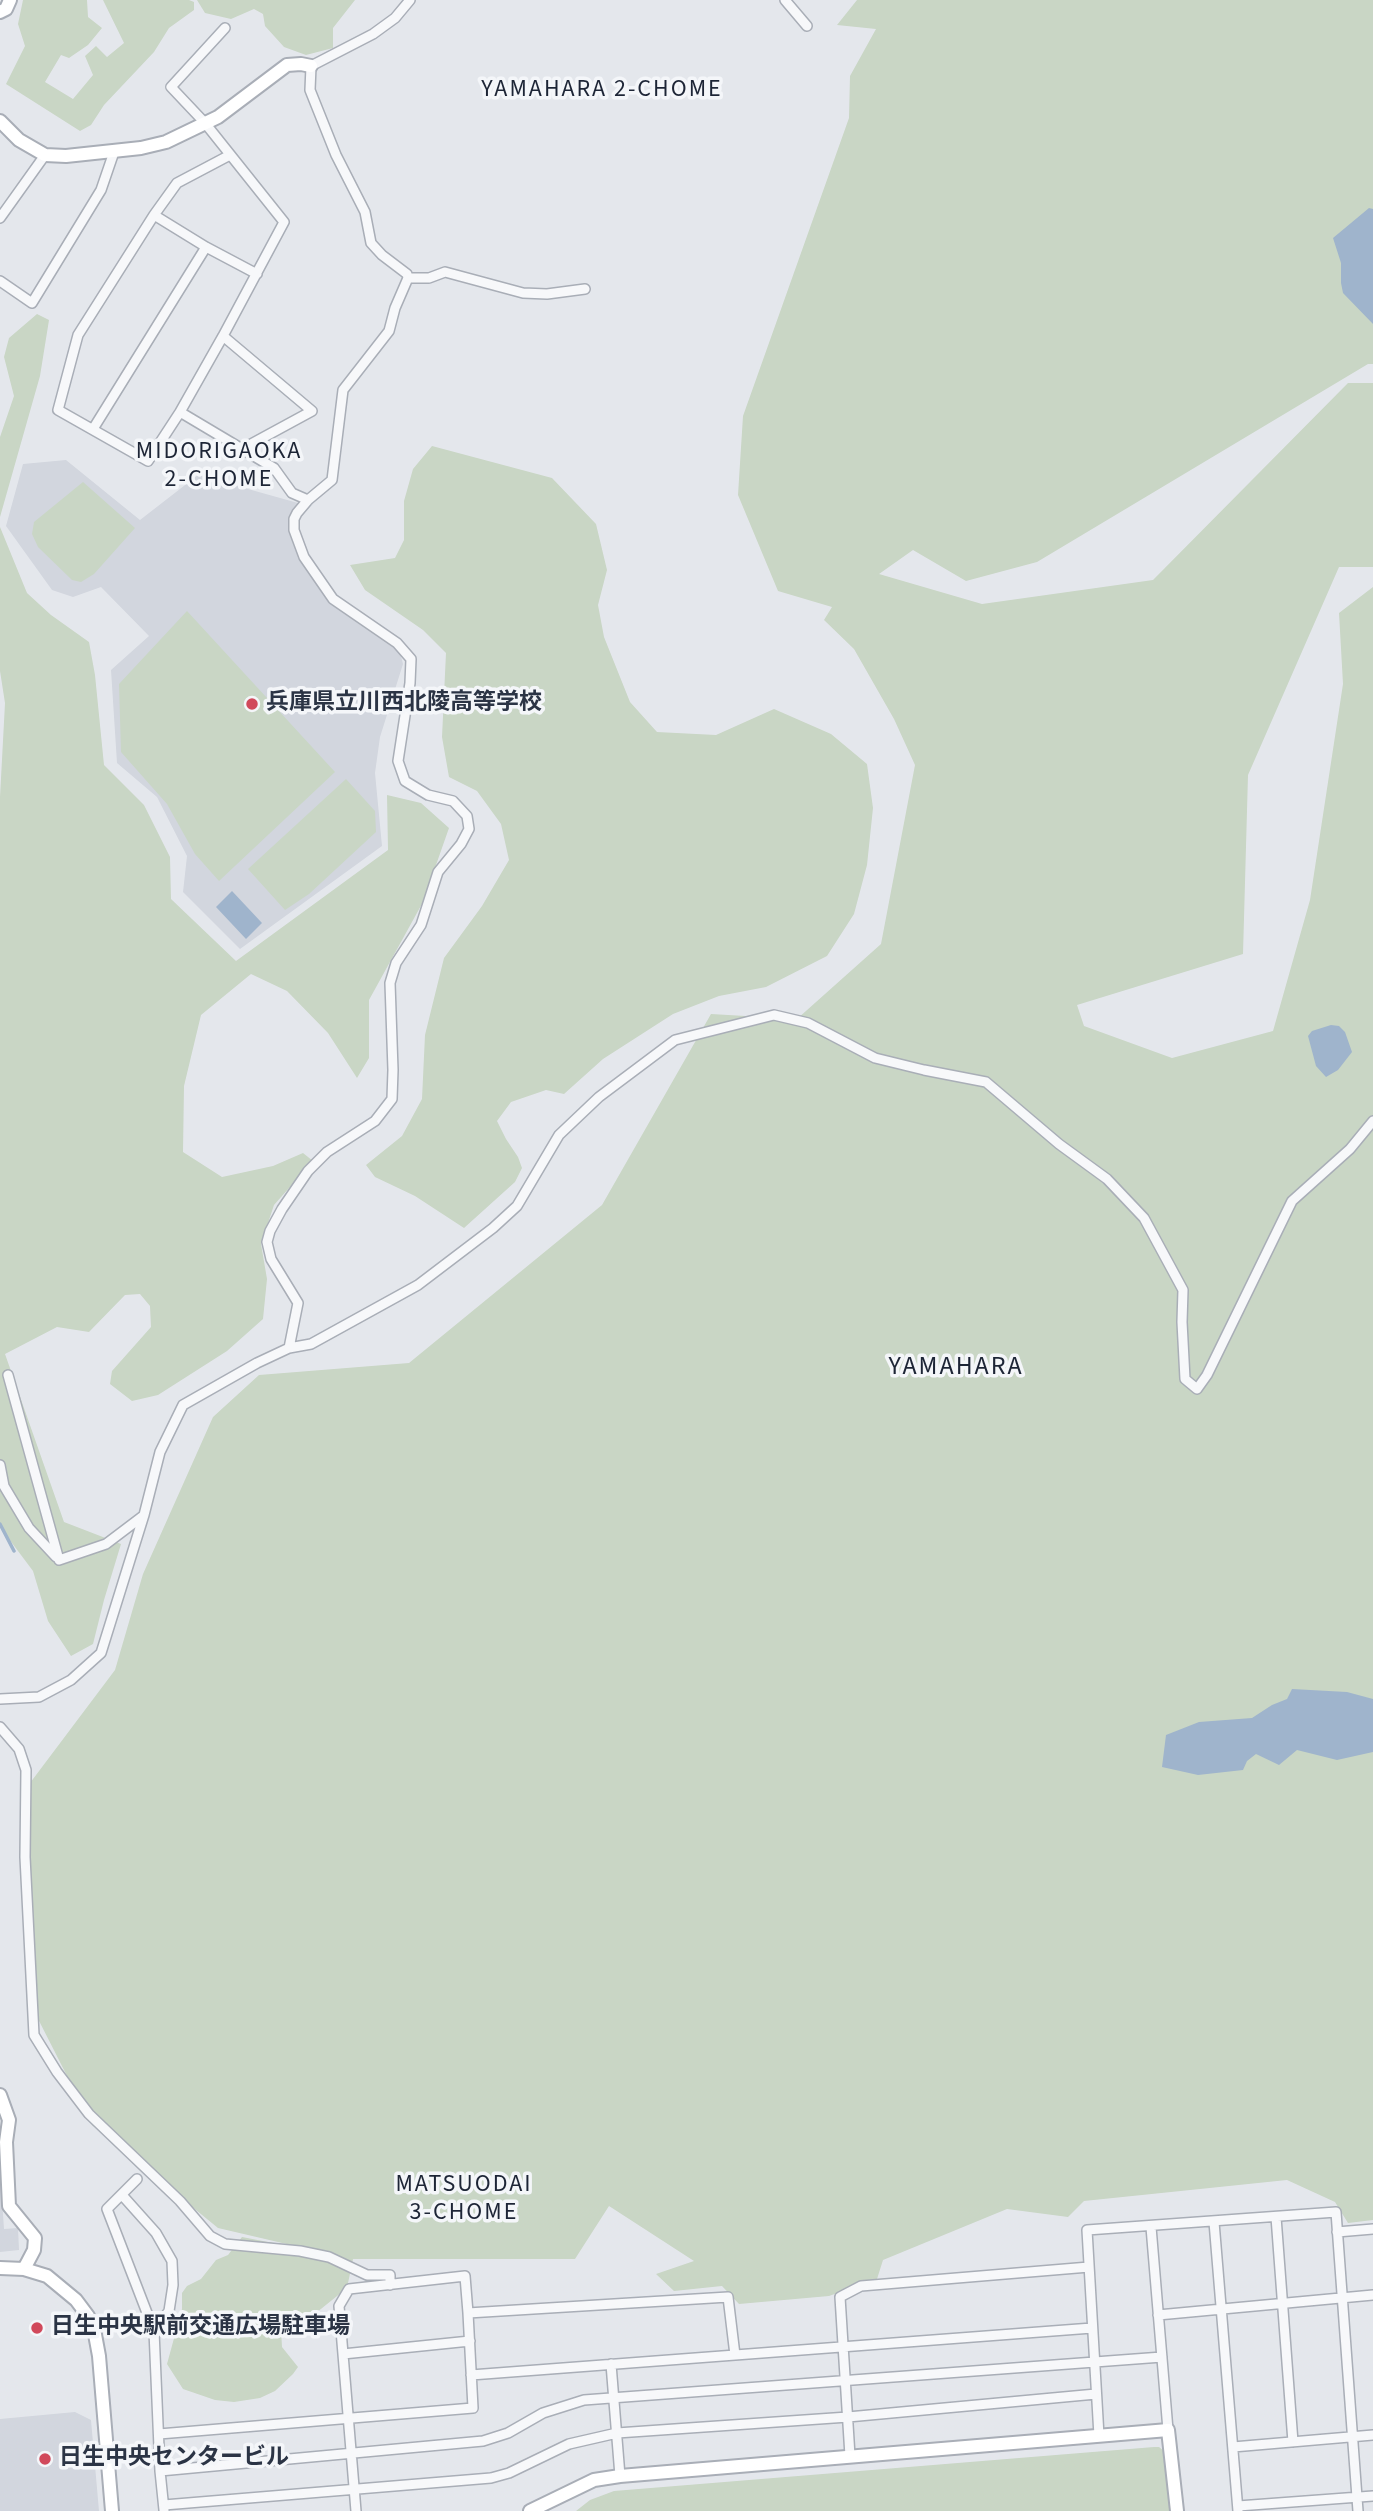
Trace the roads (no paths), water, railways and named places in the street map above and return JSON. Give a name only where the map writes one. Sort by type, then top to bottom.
[{"type":"street","points":[[0,12],[6,9],[10,0]]},
{"type":"street","points":[[0,121],[19,140],[45,155],[114,152],[166,142],[218,117],[287,65],[311,66],[373,34],[395,18],[410,0]]},
{"type":"street","points":[[785,0],[807,26]]},
{"type":"street","points":[[225,28],[171,87],[205,123],[284,222],[180,412],[148,461],[58,410],[78,334],[177,183],[230,155]]},
{"type":"street","points":[[289,1348],[298,1303],[271,1259],[267,1242],[270,1231],[308,1171],[327,1152],[375,1121],[392,1099],[394,1070],[390,983],[396,963],[421,925],[438,872],[461,844],[469,829],[467,816],[453,801],[428,795],[404,781],[398,761],[411,659],[397,643],[333,599],[304,557],[294,530],[294,519],[308,500],[332,480],[343,390],[389,331],[408,278],[407,274],[382,256],[371,243],[365,212],[310,90],[311,66]]},
{"type":"street","points":[[0,281],[32,303],[101,190],[114,152]]},
{"type":"street","points":[[0,218],[45,155]]},
{"type":"street","points":[[154,215],[257,275]]},
{"type":"street","points":[[93,429],[206,247]]},
{"type":"street","points":[[408,278],[429,278],[445,272],[523,293],[547,294],[585,289]]},
{"type":"street","points":[[223,336],[312,411],[242,449]]},
{"type":"street","points":[[180,412],[274,468],[292,494],[308,500]]},
{"type":"street","points":[[0,1699],[39,1697],[71,1680],[101,1653],[144,1515],[160,1452],[183,1405],[257,1363],[289,1348],[311,1344],[418,1285],[494,1228],[517,1206],[559,1135],[600,1097],[675,1040],[774,1015],[808,1023],[876,1058],[986,1082],[1059,1144],[1107,1179],[1144,1218],[1183,1290],[1181,1322],[1185,1379],[1197,1389],[1207,1375],[1292,1201],[1350,1149],[1373,1121]]},
{"type":"street","points":[[8,1375],[59,1560]]},
{"type":"street","points":[[0,1465],[4,1486],[29,1528],[59,1560]]},
{"type":"street","points":[[59,1560],[106,1544],[144,1515]]},
{"type":"street","points":[[0,1727],[19,1749],[26,1770],[25,1857],[34,2035],[57,2072],[89,2114],[180,2201],[210,2236],[225,2244],[300,2251],[329,2257],[367,2275],[390,2275],[390,2285]]},
{"type":"street","points":[[0,2095],[9,2120],[6,2142],[9,2207],[35,2238],[34,2250],[24,2269]]},
{"type":"street","points":[[137,2179],[107,2209],[154,2331],[164,2508],[354,2488],[491,2478],[509,2473],[569,2444],[617,2433],[848,2417],[1096,2394]]},
{"type":"street","points":[[122,2195],[156,2232],[172,2261],[173,2285],[169,2311],[154,2331]]},
{"type":"street","points":[[1099,2436],[1087,2230],[1336,2211],[1358,2511]]},
{"type":"street","points":[[1276,2217],[1293,2442]]},
{"type":"street","points":[[1214,2222],[1238,2509],[1299,2506],[1373,2496]]},
{"type":"street","points":[[1151,2227],[1177,2511]]},
{"type":"street","points":[[1337,2232],[1373,2229]]},
{"type":"street","points":[[850,2456],[840,2297],[861,2287],[1089,2267]]},
{"type":"street","points":[[0,2268],[24,2269],[47,2276],[83,2308],[94,2329],[99,2356],[112,2511]]},
{"type":"street","points":[[159,2434],[348,2418],[473,2408],[465,2276],[349,2290],[339,2306],[348,2418],[356,2511]]},
{"type":"street","points":[[1158,2315],[1373,2295]]},
{"type":"street","points":[[468,2313],[728,2297],[734,2355]]},
{"type":"street","points":[[471,2375],[1092,2328]]},
{"type":"street","points":[[343,2354],[470,2341]]},
{"type":"street","points":[[160,2471],[483,2441],[509,2433],[543,2413],[584,2400],[1162,2357]]},
{"type":"street","points":[[611,2364],[620,2476]]},
{"type":"street","points":[[530,2511],[550,2507],[570,2490],[594,2480],[620,2476],[1168,2430]]},
{"type":"street","points":[[1233,2447],[1373,2435]]},
{"type":"water","points":[[1369,208],[1373,209],[1373,324],[1343,293],[1341,263],[1333,238]]},
{"type":"water","points":[[232,891],[262,923],[246,939],[216,907]]},
{"type":"water","points":[[1331,1025],[1339,1026],[1345,1032],[1352,1052],[1338,1070],[1326,1077],[1316,1066],[1308,1036],[1312,1031]]},
{"type":"water","points":[[1292,1689],[1347,1692],[1373,1699],[1373,1752],[1337,1760],[1297,1750],[1279,1765],[1256,1754],[1247,1761],[1243,1770],[1198,1775],[1162,1767],[1166,1735],[1199,1722],[1252,1718],[1287,1699]]},
{"type":"waterway","points":[[0,1524],[14,1551]]},
{"type":"place","name":"兵庫県立川西北陵高等学校","points":[[252,704]]},
{"type":"place","name":"日生中央駅前交通広場駐車場","points":[[37,2328]]},
{"type":"place","name":"日生中央センタービル","points":[[45,2459]]},
{"type":"district","name":"YAMAHARA 2-CHOME","points":[[602,91]]},
{"type":"district","name":"MIDORIGAOKA 2-CHOME","points":[[219,467]]},
{"type":"district","name":"YAMAHARA","points":[[956,1368]]},
{"type":"district","name":"MATSUODAI 3-CHOME","points":[[464,2200]]}]
